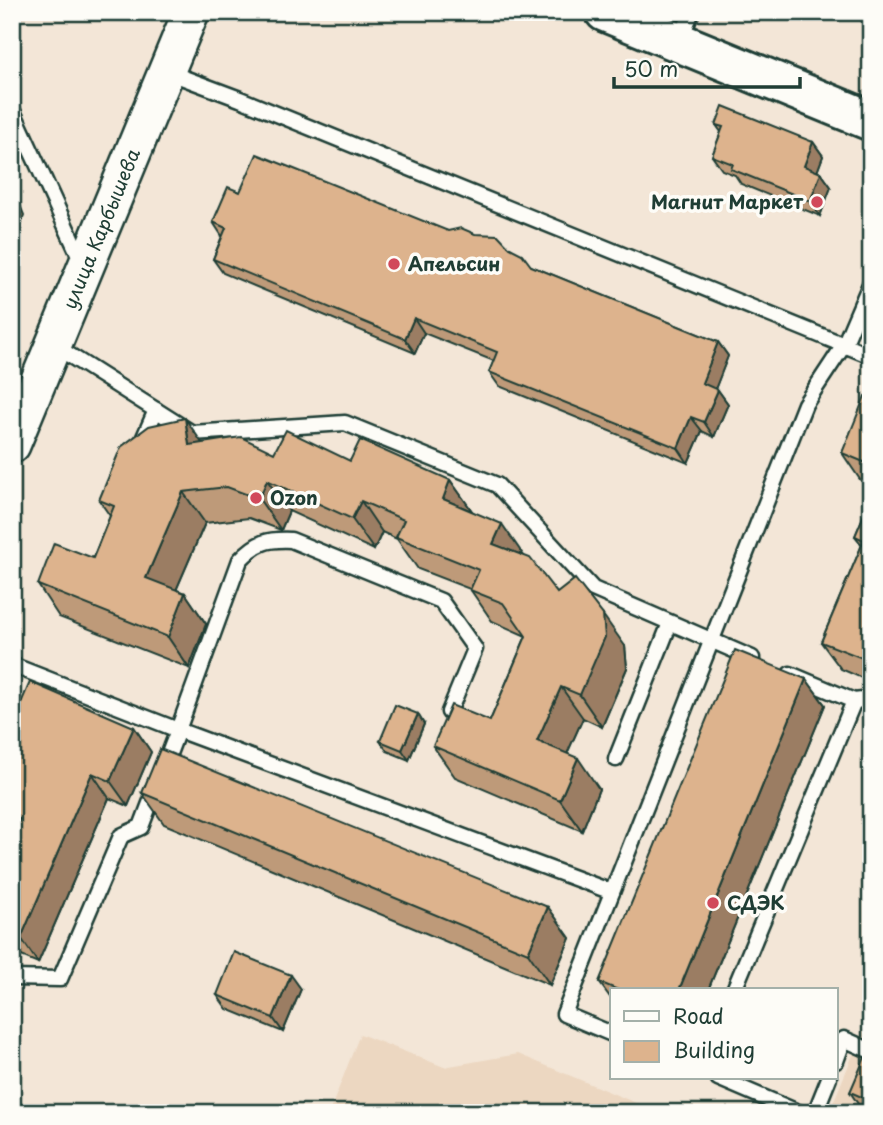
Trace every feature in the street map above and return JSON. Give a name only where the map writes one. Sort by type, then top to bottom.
[{"type":"main road","points":[[605,12],[685,27],[871,121]]},
{"type":"street","name":"улица Карбышева","points":[[12,445],[191,12]]},
{"type":"lane","points":[[167,72],[240,99],[871,356]]},
{"type":"lane","points":[[12,109],[85,269]]},
{"type":"lane","points":[[610,1033],[564,1014],[805,404],[844,345],[871,282]]},
{"type":"lane","points":[[54,345],[192,433],[345,423],[497,485],[593,589],[854,701],[871,699]]},
{"type":"lane","points":[[134,461],[156,410]]},
{"type":"lane","points":[[12,978],[60,979],[121,836],[141,827],[240,560],[250,549],[262,542],[291,540],[441,601],[475,649],[449,712]]},
{"type":"lane","points":[[616,759],[670,623]]},
{"type":"lane","points":[[12,665],[612,892]]},
{"type":"lane","points":[[735,988],[854,701]]},
{"type":"lane","points":[[838,1056],[844,1040],[871,1051]]},
{"type":"lane","points":[[723,1080],[800,1113]]},
{"type":"lane","points":[[815,1113],[828,1080]]},
{"type":"shaded area","points":[[871,1010],[871,1113],[829,1113],[857,1045]]},
{"type":"shaded area","points":[[360,1034],[444,1067],[518,1054],[660,1113],[329,1113]]},
{"type":"building","points":[[723,106],[813,142],[804,166],[821,173],[810,201],[731,169],[733,164],[712,156],[723,127],[716,125]]},
{"type":"building","points":[[257,154],[448,231],[461,228],[475,234],[498,235],[510,248],[522,254],[531,266],[718,342],[702,383],[718,390],[704,422],[691,417],[678,448],[489,372],[497,352],[414,318],[405,339],[213,259],[226,228],[213,222],[228,187],[240,192]]},
{"type":"building","points":[[865,396],[871,398],[871,465],[842,453]]},
{"type":"building","points":[[185,418],[189,445],[241,437],[274,453],[286,430],[350,461],[360,440],[450,480],[443,499],[502,524],[493,544],[530,558],[557,593],[575,579],[603,615],[605,637],[580,695],[561,687],[537,741],[578,758],[560,800],[433,746],[451,705],[490,721],[526,636],[503,603],[470,590],[479,570],[396,537],[404,520],[361,501],[352,519],[267,480],[259,499],[227,487],[183,492],[146,578],[185,593],[168,637],[38,585],[54,543],[93,558],[114,506],[99,500],[121,447],[149,426]]},
{"type":"building","points":[[871,498],[871,645],[865,659],[821,642],[864,540],[855,536]]},
{"type":"building","points":[[735,650],[806,679],[680,988],[613,988],[599,982]]},
{"type":"building","points":[[30,682],[134,727],[110,781],[92,773],[21,938],[12,934],[12,838],[20,819],[12,816],[12,724]]},
{"type":"building","points":[[395,705],[418,714],[402,750],[380,741]]},
{"type":"building","points":[[160,749],[548,907],[528,953],[142,793]]},
{"type":"building","points":[[234,952],[291,975],[273,1018],[217,995]]},
{"type":"building","points":[[865,1057],[871,1059],[871,1101],[850,1092]]},
{"type":"place","name":"Магнит Маркет","points":[[817,202]]},
{"type":"place","name":"Апельсин","points":[[394,264]]},
{"type":"place","name":"Ozon","points":[[256,498]]},
{"type":"place","name":"СДЭК","points":[[713,903]]}]
